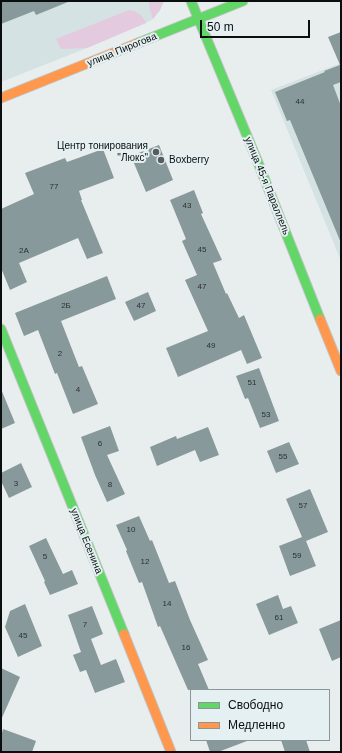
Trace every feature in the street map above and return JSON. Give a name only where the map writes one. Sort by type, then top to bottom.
[{"type":"main road","name":"улица 45-я Параллель","points":[[192,1],[341,371]]},
{"type":"main road","name":"улица Пирогова","points":[[1,98],[243,1]]},
{"type":"main road","name":"улица Есенина","points":[[1,329],[171,752]]},
{"type":"shaded area","points":[[1,1],[164,1],[160,10],[153,19],[146,23],[1,82]]},
{"type":"shaded area","points":[[149,1],[164,1],[160,10],[153,19],[150,10]]},
{"type":"shaded area","points":[[129,10],[140,14],[146,23],[87,48],[61,49],[56,39]]},
{"type":"shaded area","points":[[341,63],[341,261],[271,90]]},
{"type":"building","points":[[1,1],[68,2],[36,15],[34,11],[1,24]]},
{"type":"building","points":[[341,32],[341,82],[333,85],[341,106],[341,243],[290,120],[287,121],[275,92],[340,65],[328,37]]},
{"type":"building","points":[[159,145],[173,180],[146,192],[131,156]]},
{"type":"building","points":[[103,149],[114,178],[79,191],[81,200],[103,253],[87,259],[78,238],[19,263],[27,282],[10,290],[1,268],[1,209],[34,194],[25,173],[65,158],[67,162]]},
{"type":"building","points":[[194,190],[203,213],[201,214],[222,260],[213,263],[226,294],[227,293],[239,318],[244,315],[262,358],[247,364],[241,350],[178,377],[166,348],[208,331],[185,280],[197,275],[182,241],[186,239],[170,200]]},
{"type":"building","points":[[107,276],[116,299],[61,321],[79,367],[82,366],[98,404],[73,414],[57,373],[55,374],[38,330],[24,336],[15,313]]},
{"type":"building","points":[[148,292],[156,311],[134,321],[125,302]]},
{"type":"building","points":[[259,368],[279,421],[260,428],[248,398],[245,399],[236,376]]},
{"type":"building","points":[[1,389],[15,423],[1,429]]},
{"type":"building","points":[[110,426],[119,451],[107,455],[125,494],[107,502],[81,437]]},
{"type":"building","points":[[208,427],[219,455],[200,462],[195,450],[157,466],[150,447],[176,436],[177,439]]},
{"type":"building","points":[[289,442],[299,464],[276,473],[267,451]]},
{"type":"building","points":[[21,463],[32,487],[9,498],[1,481],[1,473]]},
{"type":"building","points":[[310,489],[328,532],[306,541],[316,566],[290,576],[279,546],[302,537],[286,499]]},
{"type":"building","points":[[139,516],[150,541],[152,540],[169,583],[175,581],[208,660],[198,664],[209,689],[188,690],[160,626],[158,627],[142,582],[139,583],[116,525]]},
{"type":"building","points":[[46,538],[63,574],[72,570],[78,584],[50,595],[29,546]]},
{"type":"building","points":[[278,595],[283,609],[291,606],[298,623],[269,635],[256,604]]},
{"type":"building","points":[[25,604],[42,646],[18,657],[5,627],[10,611]]},
{"type":"building","points":[[92,606],[103,634],[91,639],[101,665],[116,659],[125,682],[95,693],[86,670],[80,672],[73,655],[81,652],[68,615]]},
{"type":"building","points":[[341,620],[341,657],[332,661],[319,629]]},
{"type":"building","points":[[1,668],[20,677],[1,720]]},
{"type":"building","points":[[3,729],[36,741],[32,752],[1,752],[1,736]]},
{"type":"building","points":[[206,741],[247,741],[218,752],[210,752]]},
{"type":"building","points":[[281,741],[306,741],[310,752],[285,752]]},
{"type":"traffic: fast","points":[[191,1],[257,160],[320,319]]},
{"type":"traffic: fast","points":[[138,43],[243,1]]},
{"type":"traffic: fast","points":[[1,329],[124,634]]},
{"type":"traffic: slow","points":[[1,98],[138,43]]},
{"type":"traffic: slow","points":[[320,319],[341,371]]},
{"type":"traffic: slow","points":[[124,634],[171,752]]},
{"type":"place","name":"Центр тонирования \"Люкс\"","points":[[156,152]]},
{"type":"place","name":"Boxberry","points":[[161,160]]}]
